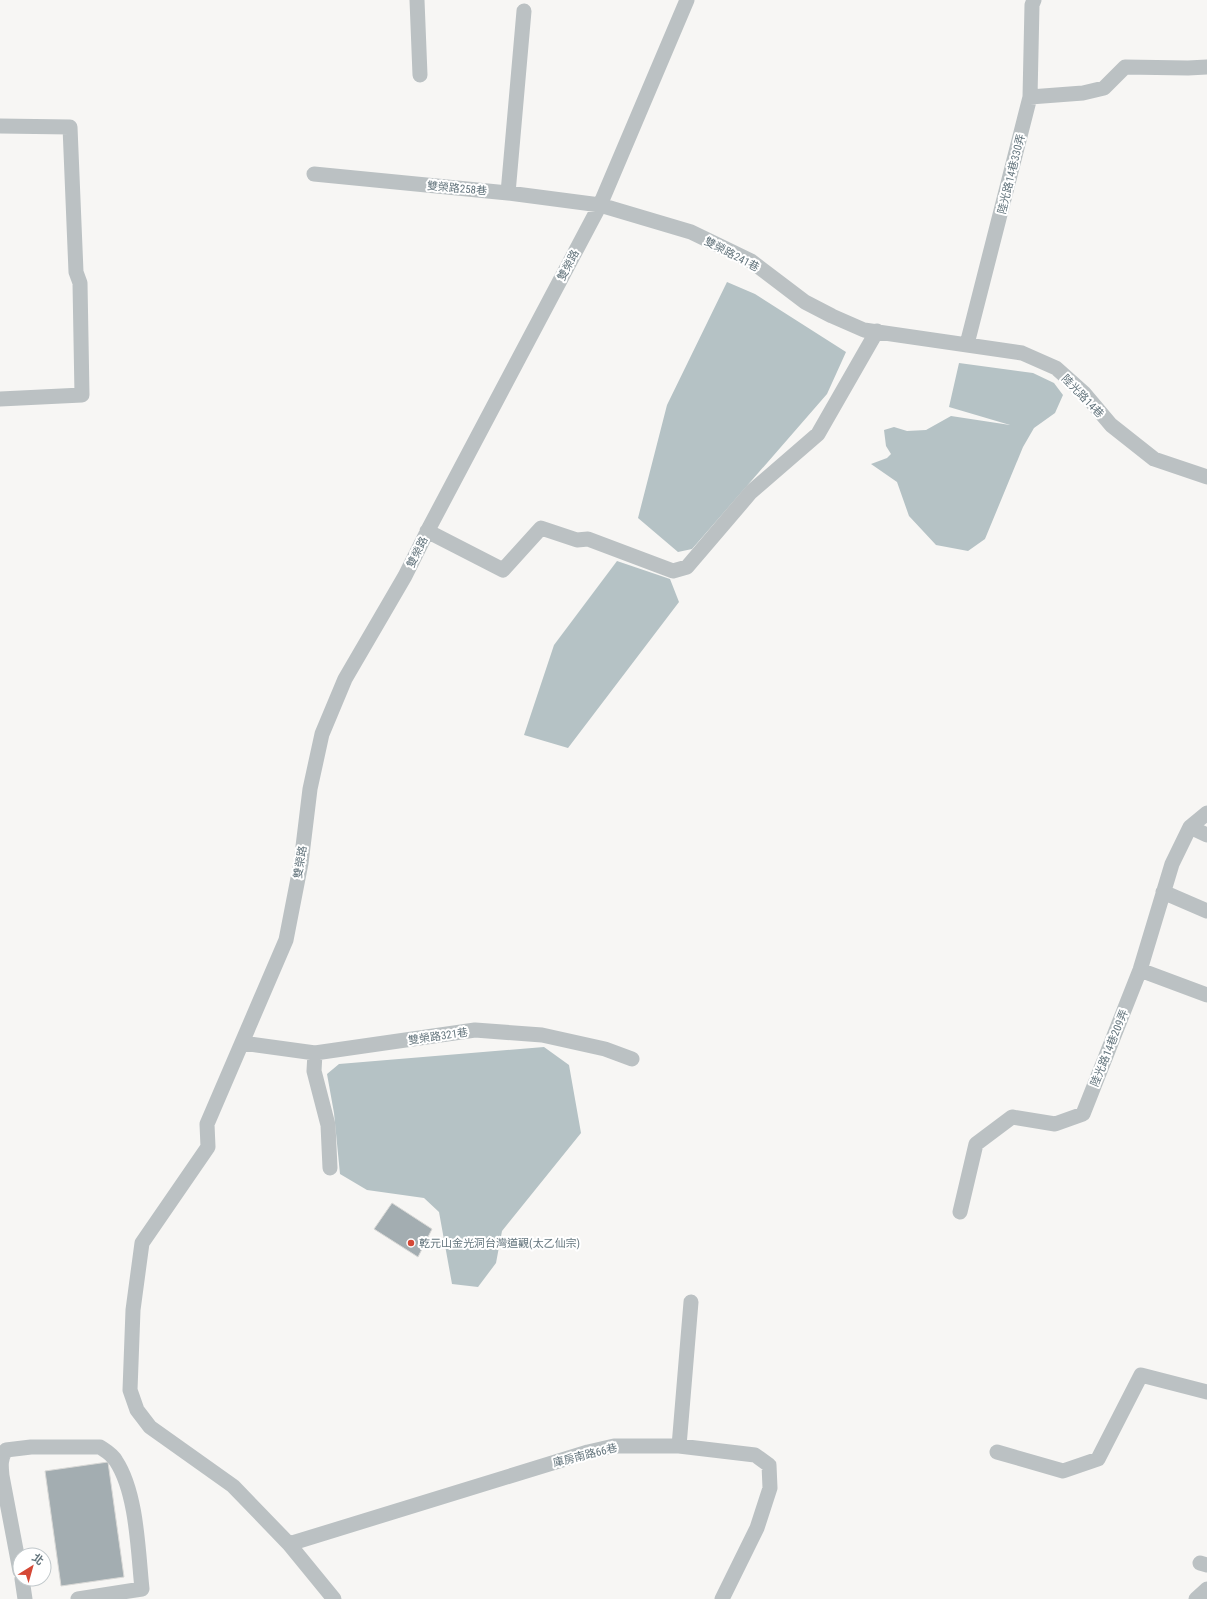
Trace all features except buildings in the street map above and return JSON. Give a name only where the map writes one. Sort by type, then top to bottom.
[{"type":"street","points":[[417,0],[420,75]]},
{"type":"street","name":"雙榮路","points":[[289,1544],[233,1486],[150,1427],[137,1410],[130,1390],[133,1310],[142,1243],[208,1147],[207,1124],[286,940],[301,863],[310,789],[322,734],[345,679],[405,576],[600,205],[687,0]]},
{"type":"street","name":"陸光路14巷330弄","points":[[967,344],[1030,97],[1032,5],[1034,0]]},
{"type":"street","points":[[508,192],[524,11]]},
{"type":"street","points":[[1030,97],[1083,93],[1104,88],[1125,67],[1207,67]]},
{"type":"street","points":[[0,126],[70,127],[76,272],[80,283],[82,395],[0,399]]},
{"type":"street","name":"雙榮路258巷","points":[[314,174],[508,192],[600,205]]},
{"type":"street","name":"雙榮路241巷","points":[[600,205],[691,232],[751,261],[805,302],[864,330],[877,331]]},
{"type":"street","points":[[428,530],[503,570],[541,528],[577,540],[588,539],[673,571],[687,567],[751,492],[818,434],[877,331]]},
{"type":"street","name":"陸光路14巷","points":[[877,331],[1022,353],[1056,368],[1084,394],[1111,425],[1154,459],[1207,477]]},
{"type":"street","name":"陸光路14巷209弄","points":[[960,1212],[976,1144],[1012,1117],[1055,1124],[1083,1114],[1140,970],[1172,864],[1190,827],[1207,813]]},
{"type":"street","points":[[1190,827],[1207,835]]},
{"type":"street","points":[[1163,892],[1207,910]]},
{"type":"street","points":[[1140,970],[1207,995]]},
{"type":"street","name":"雙榮路321巷","points":[[242,1042],[315,1053],[475,1030],[542,1035],[606,1049],[632,1059]]},
{"type":"street","points":[[315,1053],[314,1071],[328,1125],[330,1168]]},
{"type":"street","points":[[679,1446],[691,1302]]},
{"type":"street","points":[[997,1452],[1063,1471],[1098,1459],[1141,1375],[1207,1392]]},
{"type":"street","name":"庫房南路66巷","points":[[289,1544],[588,1452],[614,1446],[679,1446],[755,1455],[769,1465],[770,1488],[757,1528],[722,1599]]},
{"type":"street","points":[[16,1547],[0,1463],[6,1450],[31,1447],[100,1447],[108,1452],[116,1461],[126,1481],[133,1505],[142,1589],[78,1599]]},
{"type":"street","points":[[289,1544],[334,1599]]},
{"type":"street","points":[[23,1587],[25,1599]]},
{"type":"street","points":[[1196,1599],[1207,1589]]},
{"type":"shaded area","points":[[727,282],[755,294],[846,352],[827,394],[692,549],[678,552],[638,518],[667,405]]},
{"type":"shaded area","points":[[959,363],[1033,373],[1054,383],[1063,395],[1055,413],[1034,428],[1023,447],[985,539],[968,551],[936,545],[909,516],[897,482],[871,464],[887,458],[891,454],[886,446],[884,430],[894,427],[907,431],[926,430],[951,416],[1010,425],[949,407]]},
{"type":"shaded area","points":[[617,561],[670,579],[679,602],[568,748],[524,735],[554,645]]},
{"type":"shaded area","points":[[544,1047],[569,1065],[581,1133],[502,1231],[496,1263],[478,1287],[452,1284],[439,1212],[424,1198],[367,1190],[340,1174],[334,1113],[327,1074],[339,1064]]},
{"type":"place","name":"乾元山金光洞台灣道觀(太乙仙宗)","points":[[411,1243]]}]
